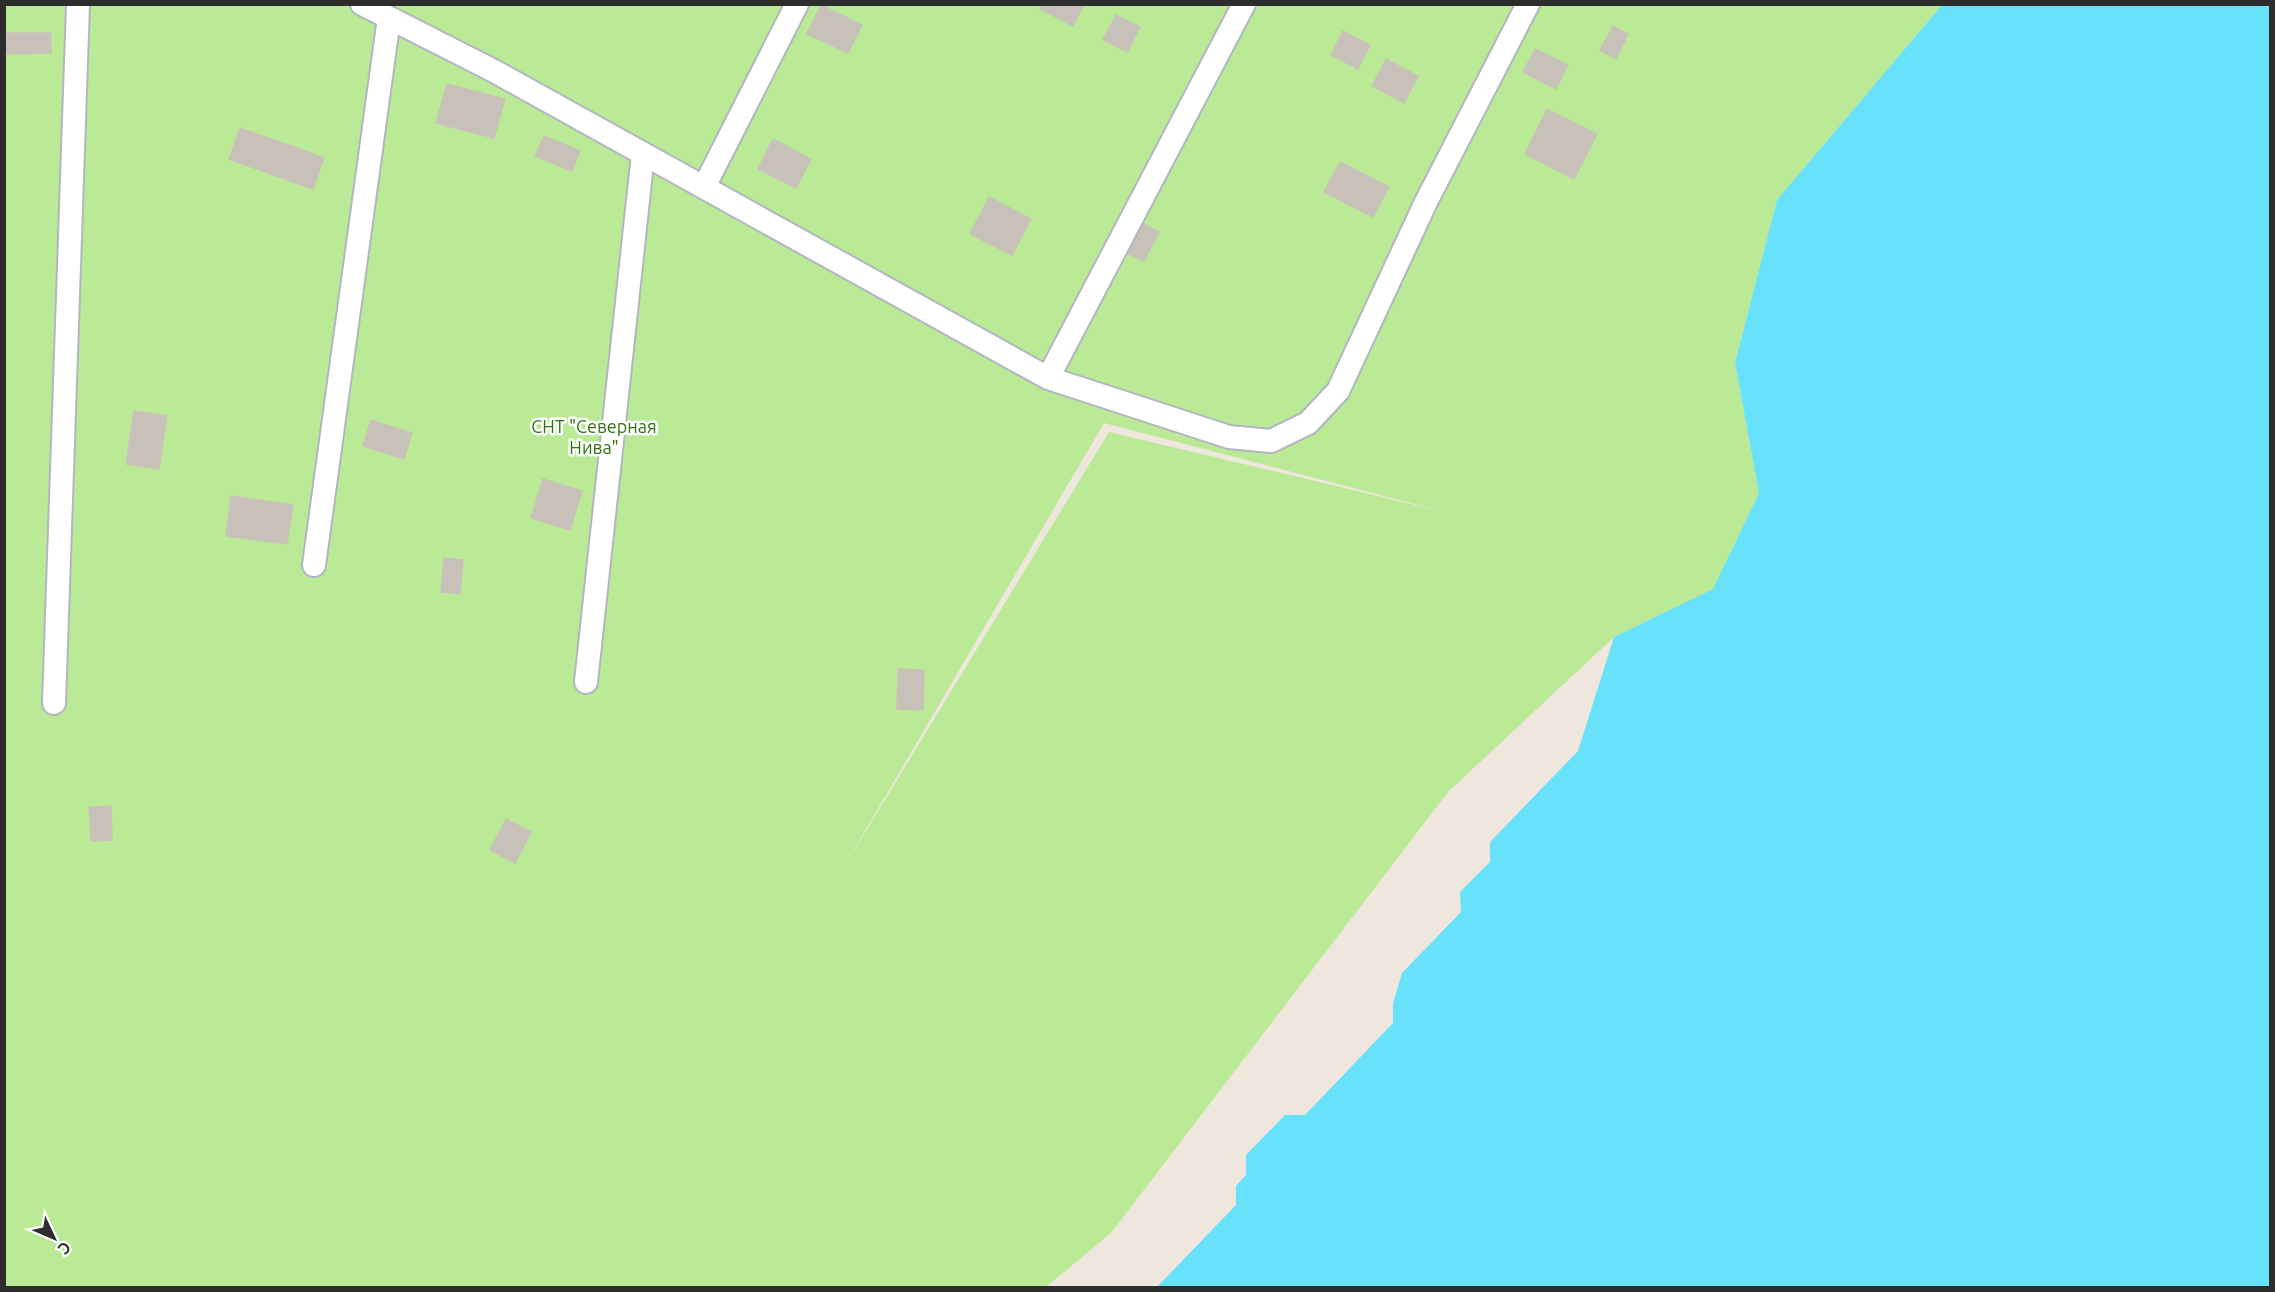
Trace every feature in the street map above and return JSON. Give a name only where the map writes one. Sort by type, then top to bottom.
[{"type":"lane","points":[[54,703],[78,4]]},
{"type":"lane","points":[[362,4],[494,71],[1048,378],[1229,437],[1271,441],[1308,423],[1338,391],[1426,202],[1528,4]]},
{"type":"lane","points":[[704,187],[797,4]]},
{"type":"lane","points":[[1048,378],[1245,4]]},
{"type":"lane","points":[[314,565],[389,18]]},
{"type":"lane","points":[[586,682],[643,154]]},
{"type":"green space","name":"СНТ \"Северная Нива\"","points":[[5,5],[1942,5],[1777,200],[1735,363],[1759,493],[1713,589],[1614,637],[1448,792],[1111,1233],[1046,1287],[5,1288]],"holes":[[[1104,423],[1449,513],[1109,432],[838,877]]]},
{"type":"water","points":[[1942,5],[2270,5],[2270,1287],[1157,1287],[1236,1205],[1236,1186],[1246,1175],[1246,1155],[1285,1115],[1305,1115],[1393,1023],[1393,1003],[1402,973],[1461,912],[1460,892],[1490,862],[1490,842],[1578,751],[1614,637],[1713,589],[1759,493],[1735,363],[1777,200]]},
{"type":"building","points":[[1042,4],[1084,4],[1073,26],[1040,9]]},
{"type":"building","points":[[821,5],[862,25],[848,53],[807,34]]},
{"type":"building","points":[[1116,15],[1140,27],[1127,52],[1103,40]]},
{"type":"building","points":[[1613,26],[1628,34],[1616,59],[1600,50]]},
{"type":"building","points":[[1343,31],[1370,45],[1358,69],[1331,55]]},
{"type":"building","points":[[4,33],[51,33],[51,53],[4,54]]},
{"type":"building","points":[[1535,49],[1568,65],[1556,89],[1523,72]]},
{"type":"building","points":[[1386,59],[1418,76],[1404,103],[1372,86]]},
{"type":"building","points":[[447,84],[505,99],[494,138],[436,123]]},
{"type":"building","points":[[1547,109],[1597,134],[1574,179],[1525,154]]},
{"type":"building","points":[[240,128],[280,142],[268,173],[229,159]]},
{"type":"building","points":[[544,136],[580,151],[572,171],[535,156]]},
{"type":"building","points":[[773,139],[811,159],[796,188],[758,169]]},
{"type":"building","points":[[280,142],[324,158],[313,189],[268,173]]},
{"type":"building","points":[[1340,162],[1389,187],[1373,217],[1324,192]]},
{"type":"building","points":[[989,197],[1031,219],[1012,255],[970,234]]},
{"type":"building","points":[[1142,223],[1159,232],[1144,261],[1126,253]]},
{"type":"building","points":[[134,411],[167,416],[159,469],[126,464]]},
{"type":"building","points":[[371,420],[412,433],[404,459],[363,446]]},
{"type":"building","points":[[543,479],[582,491],[570,530],[531,518]]},
{"type":"building","points":[[231,496],[293,505],[287,544],[226,536]]},
{"type":"building","points":[[444,558],[463,560],[460,594],[441,592]]},
{"type":"building","points":[[898,669],[924,670],[923,710],[897,709]]},
{"type":"building","points":[[111,806],[112,840],[91,841],[89,807]]},
{"type":"building","points":[[506,819],[531,832],[515,863],[490,850]]}]
